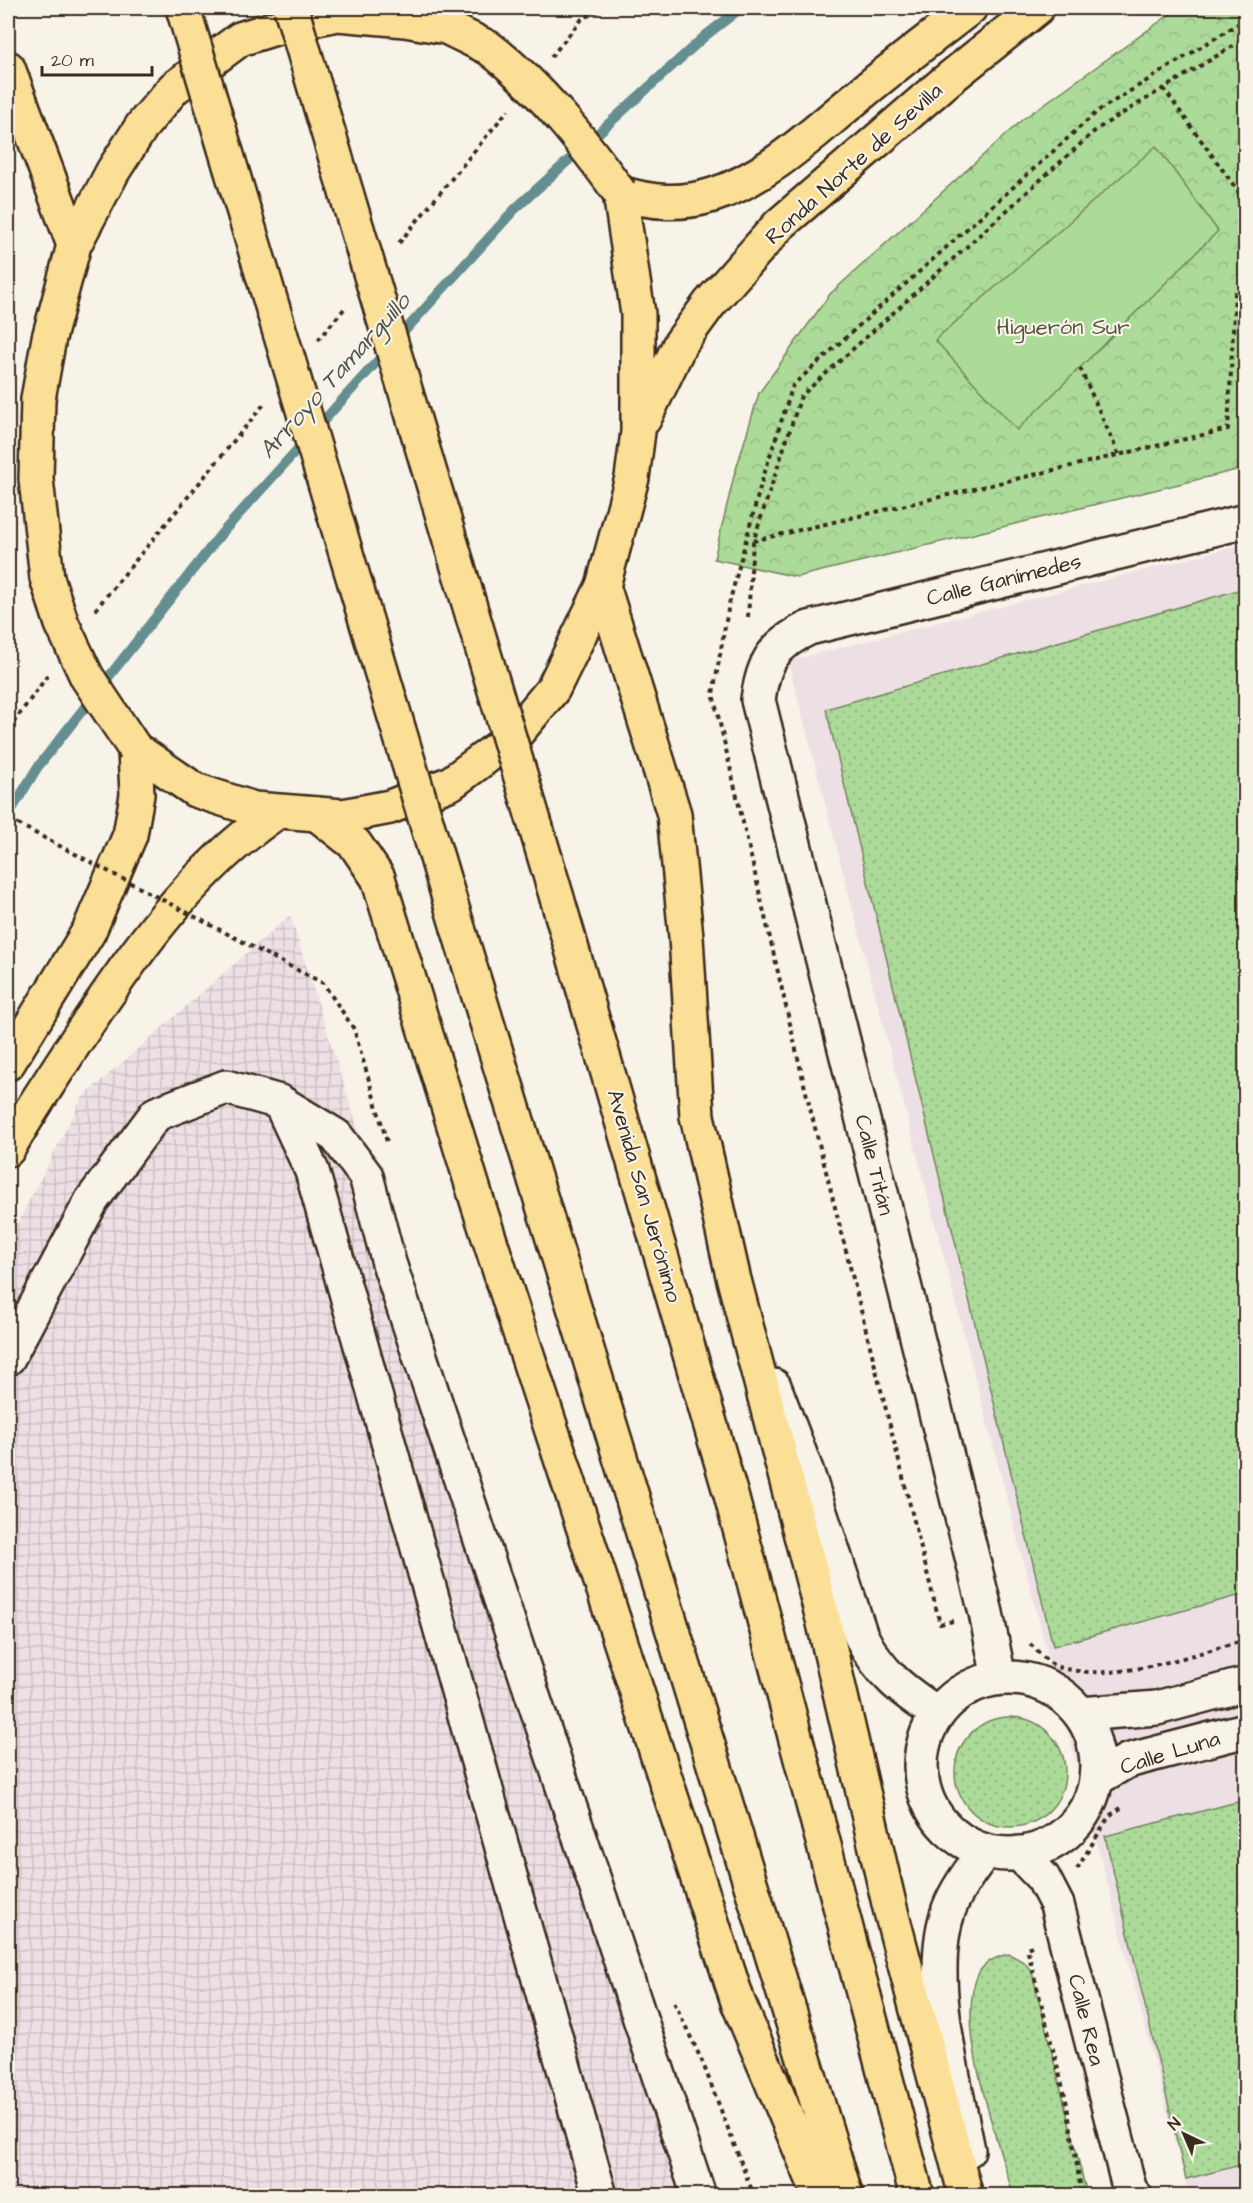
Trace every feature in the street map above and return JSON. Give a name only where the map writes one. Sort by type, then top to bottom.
[{"type":"main road","points":[[183,8],[458,928],[846,2196]]},
{"type":"main road","name":"Avenida San Jerónimo","points":[[291,8],[731,1495],[917,2196]]},
{"type":"main road","points":[[458,8],[489,48]]},
{"type":"main road","name":"Ronda Norte de Sevilla","points":[[620,193],[644,201],[670,204],[713,195],[746,181],[797,146],[970,8]]},
{"type":"main road","name":"Ronda Norte de Sevilla","points":[[638,432],[680,344],[710,303],[779,225],[945,82],[1037,8]]},
{"type":"main road","name":"Ronda Norte de Sevilla","points":[[338,14],[446,27],[489,48],[520,72],[582,140],[620,193],[638,314],[638,432],[632,478],[603,586],[553,689],[514,736],[451,783],[390,807],[343,816],[254,809],[195,790],[135,749],[87,677],[62,624],[47,578],[36,479],[38,399],[49,338],[74,245],[113,171],[142,126],[174,88],[240,39],[291,23],[338,14]]},
{"type":"main road","points":[[8,68],[74,245]]},
{"type":"main road","points":[[603,586],[674,814],[686,937],[697,1116],[733,1276],[823,1619],[890,1908],[966,2196]]},
{"type":"main road","points":[[8,1063],[89,931],[130,835],[137,795],[135,749]]},
{"type":"main road","points":[[8,1149],[117,979],[190,885],[244,833],[278,811]]},
{"type":"main road","points":[[317,814],[355,844],[378,878],[483,1219],[738,2002],[820,2196]]},
{"type":"street","name":"Calle Ganímedes","points":[[772,655],[788,638],[809,628],[1245,520]]},
{"type":"street","name":"Calle Titán","points":[[772,655],[761,677],[758,700],[986,1613],[999,1678]]},
{"type":"street","points":[[8,1358],[92,1200],[156,1114],[226,1087],[280,1102],[336,1136],[366,1176],[389,1263],[699,2196]]},
{"type":"street","points":[[280,1102],[312,1171],[600,2196]]},
{"type":"street","points":[[733,1276],[806,1470],[861,1636],[885,1674],[938,1714]]},
{"type":"street","points":[[999,1678],[1030,1680],[1045,1685],[1070,1702],[1080,1714],[1095,1745],[1096,1779],[1092,1795],[1076,1823],[1050,1843],[1019,1853],[985,1851],[955,1835],[933,1810],[926,1794],[921,1761],[929,1728],[938,1714],[965,1689],[999,1678]]},
{"type":"street","name":"Calle Luna","points":[[1080,1714],[1157,1708],[1245,1684]]},
{"type":"street","name":"Calle Luna","points":[[1096,1779],[1127,1761],[1245,1730]]},
{"type":"street","points":[[977,2196],[942,2006],[941,1940],[949,1909],[963,1882],[985,1851]]},
{"type":"street","name":"Calle Rea","points":[[1019,1853],[1043,1878],[1057,1905],[1114,2138],[1130,2191],[1135,2196]]},
{"type":"path","points":[[961,1619],[940,1624],[805,1089],[713,694],[729,604],[761,484],[793,385],[1098,111],[1245,19]]},
{"type":"path","points":[[748,617],[753,542],[801,396],[1098,129],[1245,38]]},
{"type":"path","points":[[1163,88],[1245,202]]},
{"type":"path","points":[[753,542],[1228,429],[1234,293],[1245,292]]},
{"type":"path","points":[[1080,368],[1119,455]]},
{"type":"path","points":[[8,819],[323,983],[354,1029],[387,1143]]},
{"type":"path","points":[[1026,1641],[1056,1667],[1098,1672],[1147,1666],[1245,1640]]},
{"type":"path","points":[[672,1997],[702,2061],[754,2196]]},
{"type":"shaded area","points":[[1245,544],[1245,2188],[1212,2195],[1189,2195],[788,661]]},
{"type":"shaded area","points":[[290,915],[530,1671],[708,2195],[8,2195],[8,1242],[82,1098]]},
{"type":"green space","name":"Higuerón Sur","points":[[1179,8],[1245,8],[1245,468],[797,577],[714,559],[734,476],[759,393],[830,294],[1023,119]]},
{"type":"green space","points":[[1156,146],[1218,231],[1017,430],[935,340]]},
{"type":"green space","points":[[1245,588],[1245,1594],[1053,1646],[826,709]]},
{"type":"green space","points":[[1010,1717],[1031,1721],[1049,1733],[1061,1751],[1065,1772],[1061,1793],[1049,1811],[1031,1823],[1010,1827],[989,1823],[971,1811],[959,1793],[955,1772],[959,1751],[971,1733],[989,1721]]},
{"type":"green space","points":[[1245,1800],[1245,2164],[1186,2179],[1105,1836]]},
{"type":"green space","points":[[1009,1954],[1024,1962],[1032,1972],[1087,2195],[1013,2195],[982,2085],[971,2025],[972,1999],[979,1972],[990,1961]]},
{"type":"waterway","name":"Arroyo Tamarguillo","points":[[8,816],[37,768],[221,534],[515,209],[705,36],[741,8]]}]
